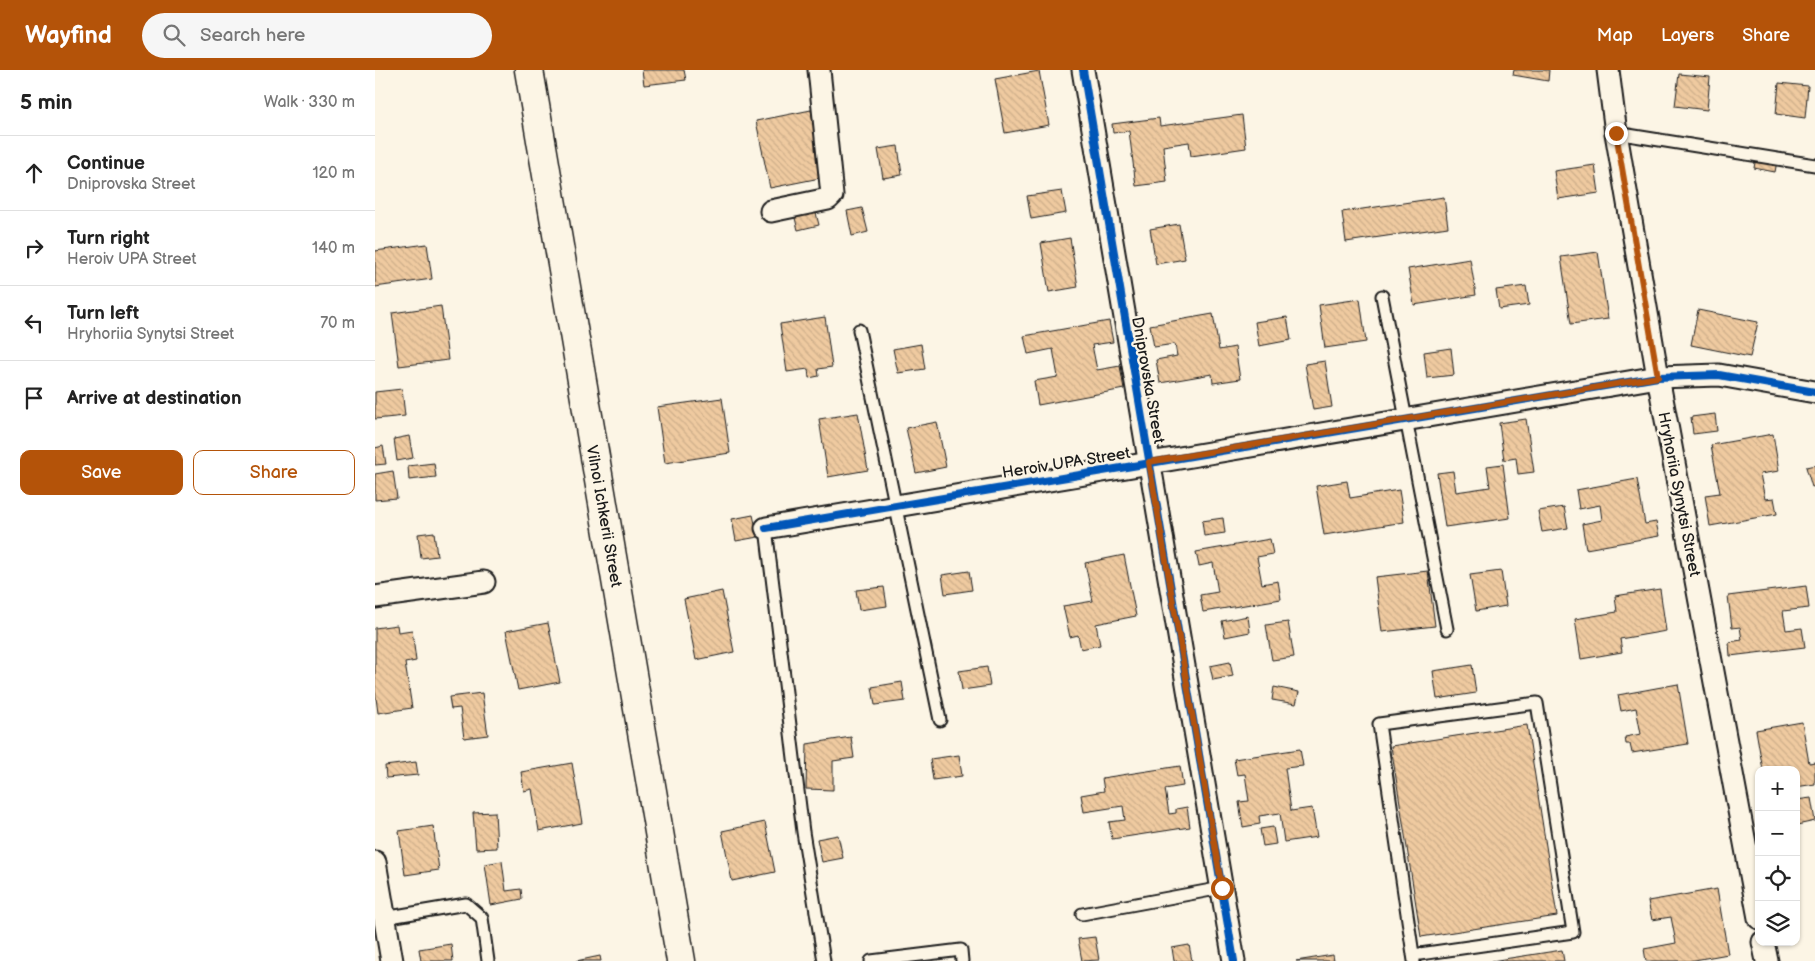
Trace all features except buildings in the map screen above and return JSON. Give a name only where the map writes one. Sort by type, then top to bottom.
[{"type":"main road","name":"Vilnoi Ichkerii Street","points":[[529,70],[681,961]]},
{"type":"street","points":[[771,211],[828,200],[832,195],[819,70]]},
{"type":"street","name":"Dniprovska Street","points":[[1083,70],[1234,961]]},
{"type":"street","name":"Hryhoriia Synytsi Street","points":[[1608,70],[1616,133],[1658,377],[1756,901]]},
{"type":"street","name":"Heroiv UPA Street","points":[[766,528],[1658,377],[1719,375],[1815,392]]},
{"type":"street","points":[[375,597],[484,582]]},
{"type":"street","points":[[375,862],[379,919],[392,961]]},
{"type":"street","points":[[1764,946],[1767,961]]},
{"type":"lane","points":[[1616,133],[1815,165]]},
{"type":"lane","points":[[1382,296],[1447,629]]},
{"type":"lane","points":[[859,330],[940,720]]},
{"type":"lane","points":[[766,528],[803,832],[824,961]]},
{"type":"lane","points":[[1537,703],[1573,932],[1414,958],[1379,724],[1537,703]]},
{"type":"lane","points":[[1083,914],[1222,888]]},
{"type":"lane","points":[[379,919],[466,904],[482,918],[488,961]]},
{"type":"lane","points":[[871,961],[961,950],[963,961]]},
{"type":"cycle path","points":[[1083,70],[1234,961]]},
{"type":"cycle path","points":[[766,528],[1658,377],[1719,375],[1815,392]]},
{"type":"route","points":[[1222,888],[1149,462],[1658,377],[1616,133]]}]
